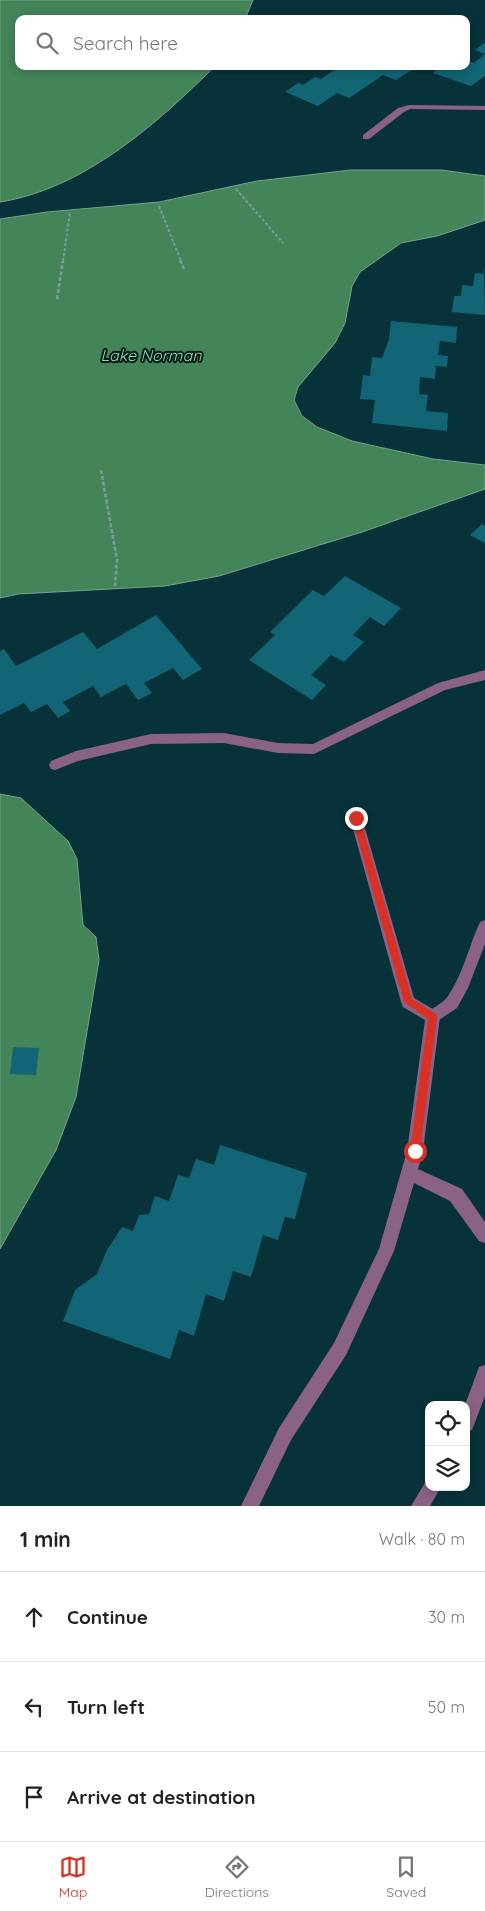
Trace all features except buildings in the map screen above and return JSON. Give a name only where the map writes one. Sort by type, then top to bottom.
[{"type":"street","points":[[366,137],[401,110],[409,107],[485,108]]},
{"type":"street","points":[[55,766],[76,756],[151,739],[224,738],[278,748],[314,749],[442,686],[485,675]]},
{"type":"street","points":[[356,818],[408,1002],[433,1017]]},
{"type":"street","points":[[250,1506],[286,1434],[340,1349],[386,1251],[415,1151],[433,1017],[452,1003],[463,983],[485,926]]},
{"type":"street","points":[[408,1172],[456,1195],[485,1235]]},
{"type":"street","points":[[470,1413],[485,1373]]},
{"type":"street","points":[[420,1506],[429,1491]]},
{"type":"path","points":[[236,189],[283,243]]},
{"type":"path","points":[[158,206],[184,269]]},
{"type":"path","points":[[57,299],[70,213]]},
{"type":"path","points":[[101,470],[117,560],[116,586]]},
{"type":"water","points":[[0,0],[253,0],[247,15],[15,15],[15,70],[211,70],[169,110],[117,151],[89,169],[31,195],[0,202]]},
{"type":"water","name":"Lake Norman","points":[[351,170],[441,170],[485,176],[485,220],[437,236],[401,243],[360,272],[352,286],[345,323],[335,343],[298,387],[294,400],[302,416],[317,427],[352,441],[433,459],[485,465],[485,489],[362,532],[219,576],[165,586],[18,594],[0,598],[0,219],[47,212],[159,202],[257,181]]},
{"type":"water","points":[[0,794],[21,798],[68,841],[77,859],[83,925],[96,937],[99,960],[76,1097],[56,1150],[0,1249]]},
{"type":"route","points":[[356,818],[408,1002],[433,1017],[415,1151]]}]
